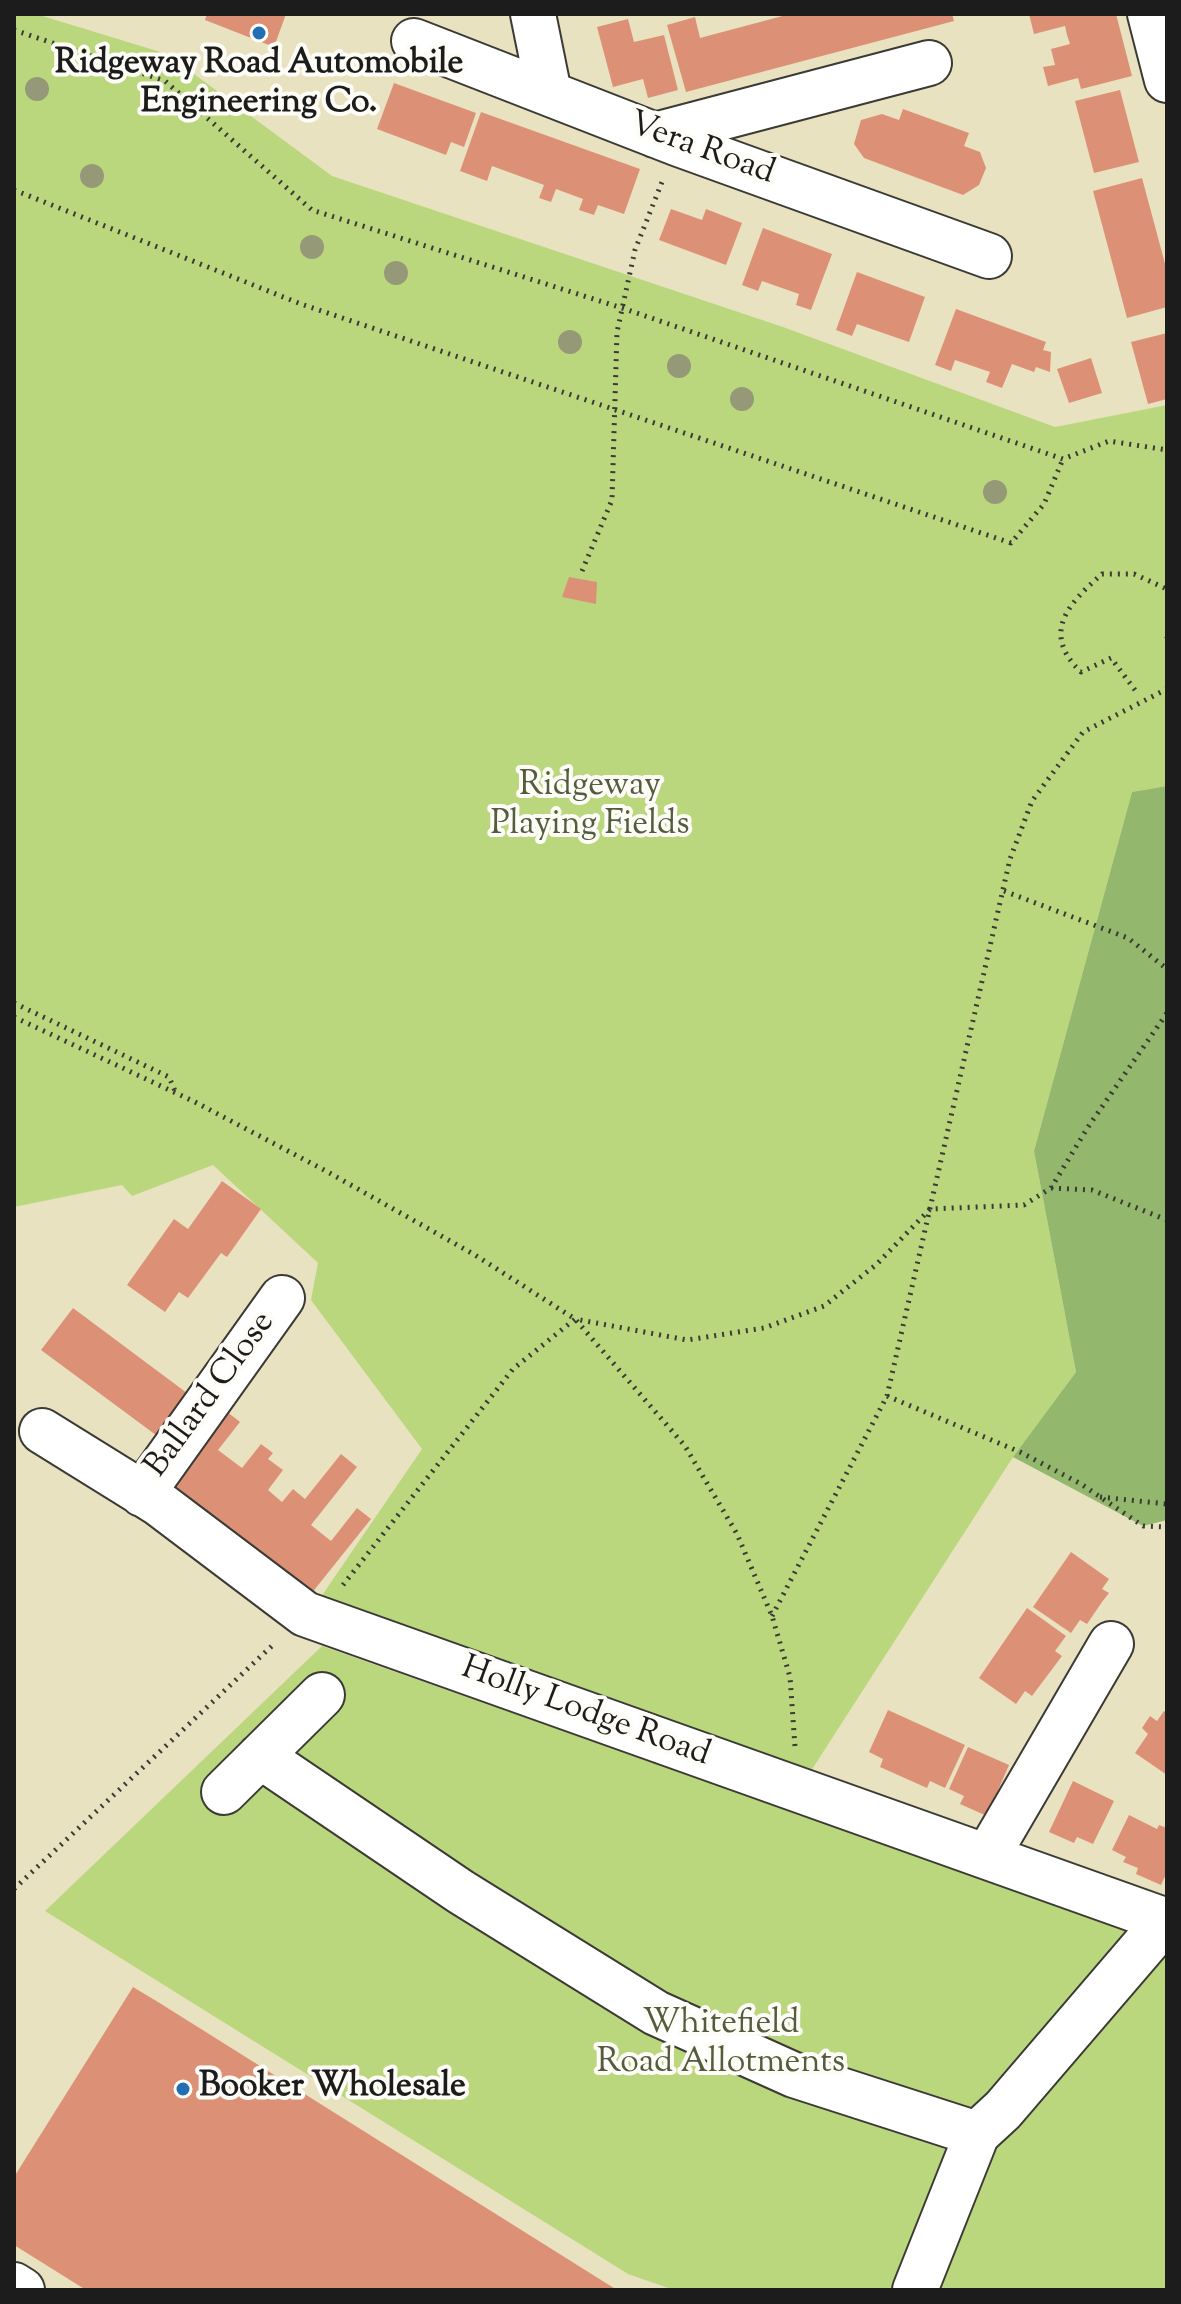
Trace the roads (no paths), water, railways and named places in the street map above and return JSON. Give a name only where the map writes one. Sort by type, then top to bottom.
[{"type":"street","points":[[533,14],[549,93]]},
{"type":"street","points":[[1150,14],[1167,80]]},
{"type":"street","name":"Vera Road","points":[[414,41],[666,139],[989,256]]},
{"type":"street","points":[[666,139],[929,63]]},
{"type":"street","name":"Ballard Close","points":[[142,1494],[282,1298]]},
{"type":"street","name":"Holly Lodge Road","points":[[42,1431],[142,1494],[305,1614],[1166,1921]]},
{"type":"street","points":[[988,1855],[1111,1644]]},
{"type":"street","points":[[224,1792],[322,1695]]},
{"type":"street","points":[[260,1756],[461,1892],[656,2013],[794,2075],[977,2134]]},
{"type":"street","points":[[915,2290],[977,2134],[1003,2110],[1166,1921]]},
{"type":"street","points":[[14,2285],[22,2290]]},
{"type":"place","name":"Ridgeway Road Automobile Engineering Co.","points":[[259,33]]},
{"type":"place","name":"Booker Wholesale","points":[[183,2089]]},
{"type":"park label","name":"Ridgeway Playing Fields","points":[[590,808]]},
{"type":"park label","name":"Whitefield Road Allotments","points":[[721,2046]]}]
